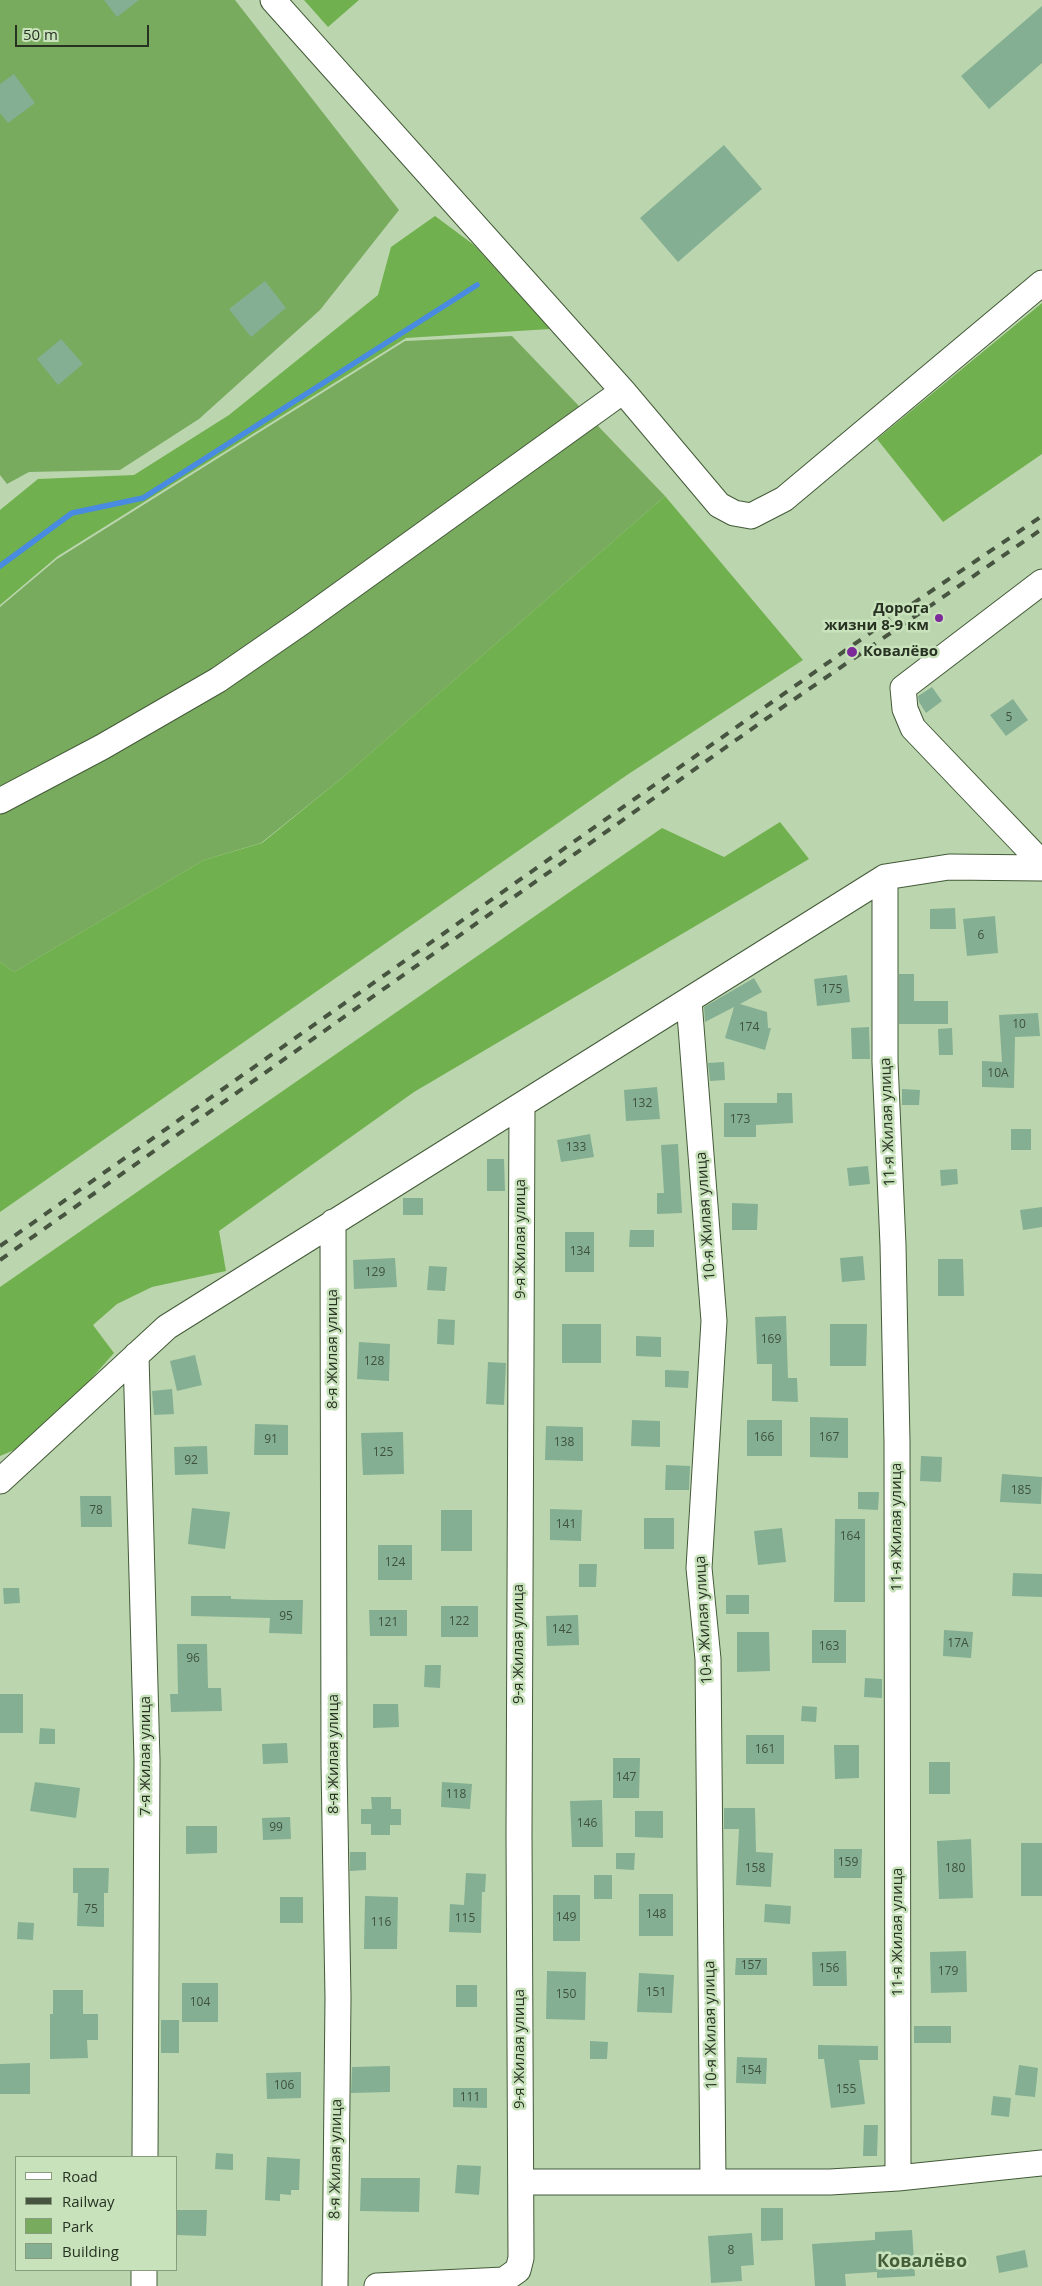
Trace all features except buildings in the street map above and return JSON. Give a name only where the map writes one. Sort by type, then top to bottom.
[{"type":"street","points":[[274,0],[623,391],[719,505],[734,513],[751,516],[784,499],[1042,283]]},
{"type":"street","points":[[0,801],[102,747],[218,680],[302,622],[623,391]]},
{"type":"street","points":[[1042,582],[903,688],[905,710],[913,728],[1042,863]]},
{"type":"street","points":[[0,1482],[167,1327],[885,877],[949,867],[1042,868]]},
{"type":"street","name":"11-я Жилая улица","points":[[885,877],[885,1062],[893,1245],[897,1442],[898,2178]]},
{"type":"street","name":"10-я Жилая улица","points":[[689,1001],[714,1321],[698,1568],[708,1660],[713,2181]]},
{"type":"street","name":"9-я Жилая улица","points":[[377,2286],[504,2280],[518,2270],[521,2258],[519,1832],[522,1106]]},
{"type":"street","name":"8-я Жилая улица","points":[[333,1222],[334,1764],[338,1998],[334,2286]]},
{"type":"street","name":"7-я Жилая улица","points":[[136,1355],[147,1760],[145,2156]]},
{"type":"street","points":[[521,2182],[830,2182],[898,2178],[1042,2163]]},
{"type":"street","points":[[144,2271],[144,2286]]},
{"type":"green space","points":[[0,0],[235,0],[399,210],[320,310],[199,419],[120,470],[29,472],[7,484],[0,475]]},
{"type":"green space","points":[[304,0],[359,0],[328,27]]},
{"type":"green space","points":[[435,216],[474,245],[550,329],[406,338],[58,556],[0,605],[0,510],[38,479],[134,475],[229,415],[378,295],[391,247]]},
{"type":"green space","points":[[1042,303],[1042,454],[943,522],[877,439]]},
{"type":"green space","points":[[512,336],[665,496],[342,778],[261,843],[204,860],[14,972],[0,962],[0,607],[57,559],[405,341]]},
{"type":"green space","points":[[665,496],[803,660],[627,775],[0,1212],[0,962],[14,972],[204,860],[262,843],[342,778]]},
{"type":"green space","points":[[780,822],[809,859],[414,1092],[219,1231],[226,1271],[152,1287],[117,1304],[93,1325],[114,1353],[36,1441],[0,1456],[0,1287],[662,828],[724,857]]},
{"type":"waterway","points":[[0,566],[72,513],[143,498],[477,285]]},
{"type":"railway","points":[[0,1246],[890,619],[1042,516]]},
{"type":"railway","points":[[0,1260],[780,709],[1042,529]]},
{"type":"place","name":"Дорога жизни 8-9 км","points":[[939,618]]},
{"type":"place","name":"Ковалёво","points":[[852,652]]},
{"type":"district","name":"Ковалёво","points":[[922,2262]]}]
